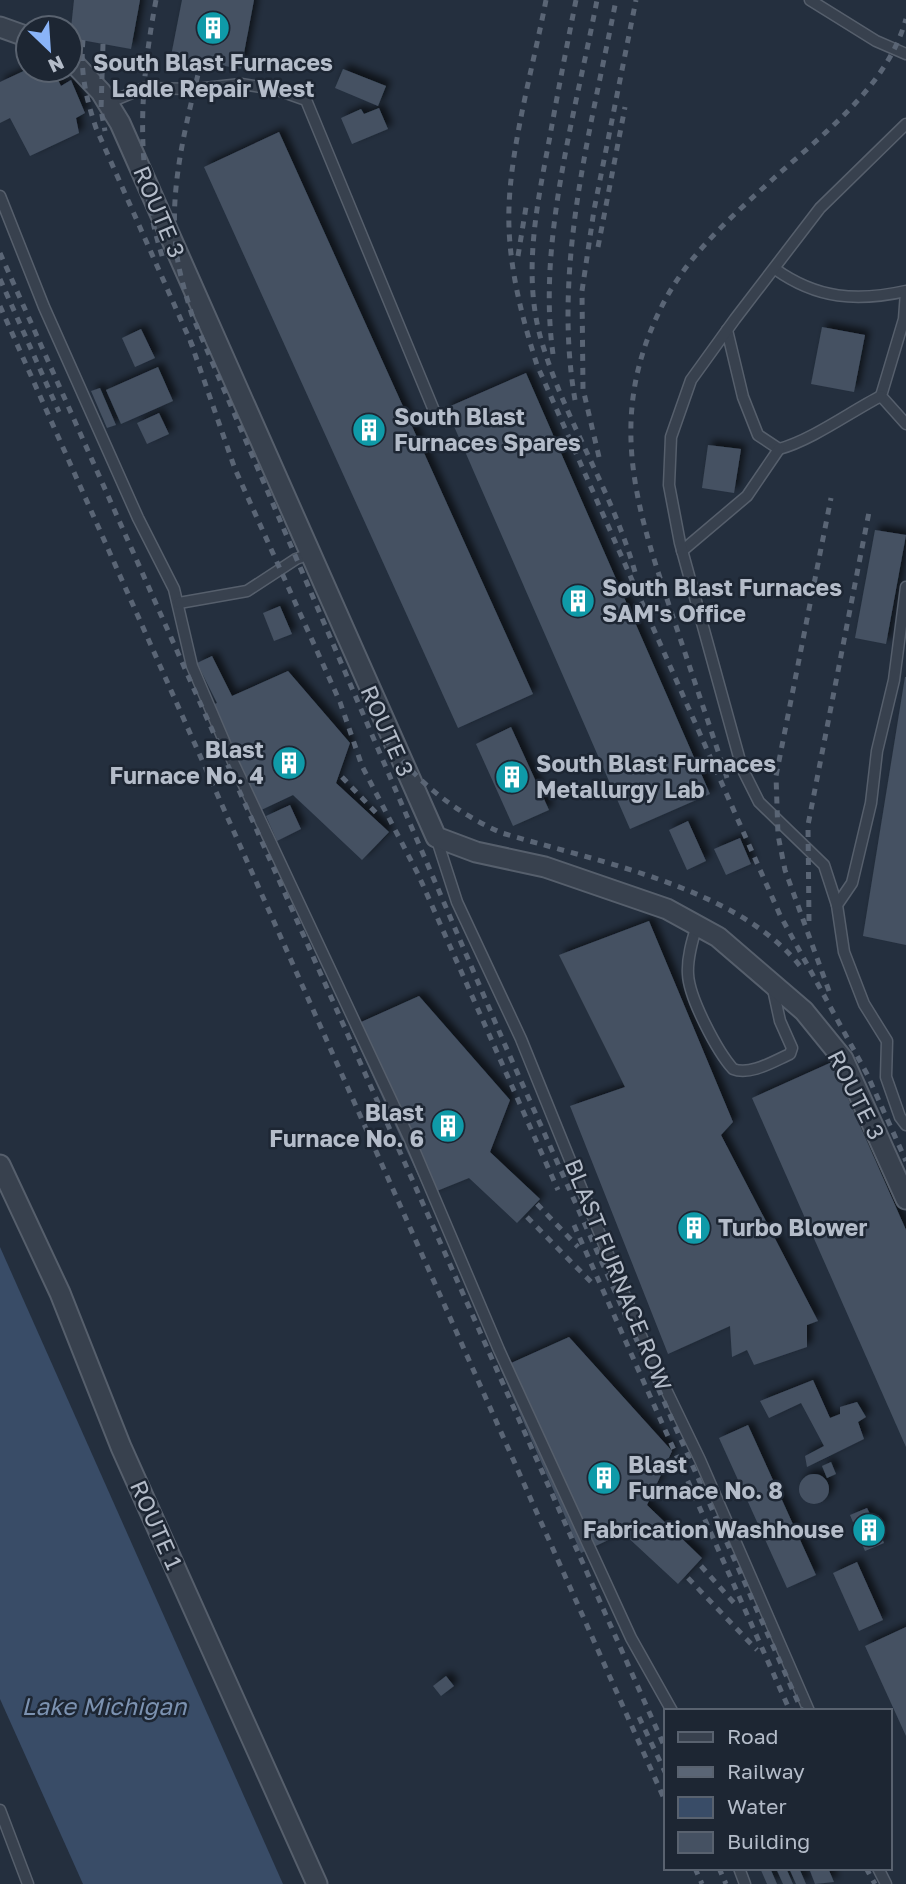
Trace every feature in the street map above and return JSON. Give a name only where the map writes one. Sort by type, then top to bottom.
[{"type":"street","name":"ROUTE 3","points":[[84,75],[108,103],[125,133],[312,553],[366,684],[436,837],[476,852],[545,867],[667,909],[718,937],[804,1011],[844,1059],[906,1199]]},
{"type":"street","name":"ROUTE 1","points":[[0,1165],[60,1293],[121,1447],[317,1884]]},
{"type":"lane","points":[[810,0],[876,41],[906,54]]},
{"type":"lane","points":[[108,103],[145,88],[195,89],[241,84],[275,89],[306,100],[435,413]]},
{"type":"lane","points":[[906,124],[820,208],[691,380],[671,437],[669,485],[682,551],[742,768],[759,802],[824,865],[836,905],[844,952],[864,1004],[887,1041],[886,1077],[900,1117],[906,1125]]},
{"type":"lane","points":[[0,197],[44,307],[179,603],[192,666],[233,762],[405,1128],[499,1350],[631,1637],[671,1709]]},
{"type":"lane","points":[[682,551],[747,496],[779,449],[800,444],[830,423],[881,396],[904,319],[906,291],[855,299],[832,296],[796,284],[775,269]]},
{"type":"lane","points":[[727,330],[743,397],[758,435],[779,449]]},
{"type":"lane","points":[[881,396],[906,424]]},
{"type":"lane","points":[[179,603],[247,591],[296,559],[312,553]]},
{"type":"lane","points":[[836,905],[852,883],[871,803],[877,751],[894,680],[906,587]]},
{"type":"lane","name":"BLAST FURNACE ROW","points":[[436,837],[457,902],[522,1039],[646,1348],[700,1460],[808,1709]]},
{"type":"lane","points":[[696,925],[688,963],[690,991],[726,1060],[741,1072],[790,1054],[792,1048],[780,1021],[771,982]]},
{"type":"lane","points":[[0,1810],[28,1884]]},
{"type":"water","name":"Lake Michigan","points":[[0,1247],[283,1884],[83,1884],[0,1699]]},
{"type":"building","points":[[74,0],[140,0],[131,49],[84,41],[84,14],[73,14]]},
{"type":"building","name":"South Blast Furnaces Ladle Repair West","points":[[182,0],[254,0],[241,69],[171,56]]},
{"type":"building","points":[[343,69],[386,86],[378,106],[335,88]]},
{"type":"building","points":[[14,76],[14,84],[73,84],[85,113],[76,118],[79,133],[30,156],[10,118],[0,123],[0,82]]},
{"type":"building","points":[[379,108],[388,129],[352,144],[341,118],[361,109],[364,114]]},
{"type":"building","name":"South Blast Furnaces Spares","points":[[279,132],[533,694],[458,728],[204,167]]},
{"type":"building","points":[[822,327],[865,335],[854,392],[811,384]]},
{"type":"building","points":[[141,329],[155,358],[135,367],[122,338]]},
{"type":"building","points":[[158,367],[173,401],[121,424],[106,390]]},
{"type":"building","name":"South Blast Furnaces SAM's Office","points":[[526,373],[710,794],[630,829],[446,408]]},
{"type":"building","points":[[100,388],[116,425],[107,428],[91,391]]},
{"type":"building","points":[[159,413],[169,434],[147,444],[137,423]]},
{"type":"building","points":[[708,445],[741,449],[734,493],[702,488]]},
{"type":"building","points":[[875,530],[906,535],[886,644],[855,638]]},
{"type":"building","points":[[280,606],[292,634],[274,641],[263,613]]},
{"type":"building","name":"Blast Furnace No. 4","points":[[212,656],[232,696],[288,671],[350,743],[336,783],[389,832],[362,860],[293,795],[257,812],[210,706],[217,703],[197,663]]},
{"type":"building","points":[[906,677],[906,945],[863,936]]},
{"type":"building","name":"South Blast Furnaces Metallurgy Lab","points":[[511,727],[549,810],[513,826],[476,744]]},
{"type":"building","points":[[290,805],[301,829],[277,841],[266,816]]},
{"type":"building","points":[[688,821],[706,861],[687,870],[669,830]]},
{"type":"building","points":[[740,838],[751,864],[726,875],[714,849]]},
{"type":"building","name":"Turbo Blower","points":[[649,921],[733,1122],[721,1135],[818,1321],[807,1325],[807,1347],[754,1365],[747,1350],[732,1357],[730,1326],[668,1354],[570,1106],[625,1087],[559,955]]},
{"type":"building","name":"Blast Furnace No. 6","points":[[419,996],[510,1100],[490,1152],[540,1199],[517,1223],[469,1178],[427,1195],[350,1027]]},
{"type":"building","points":[[832,1062],[906,1230],[906,1447],[752,1098]]},
{"type":"building","name":"Blast Furnace No. 8","points":[[569,1337],[672,1451],[647,1505],[702,1558],[678,1584],[623,1533],[581,1553],[500,1368]]},
{"type":"building","points":[[813,1380],[830,1418],[840,1414],[840,1407],[857,1402],[866,1417],[858,1422],[864,1439],[807,1467],[805,1456],[824,1446],[801,1403],[769,1418],[760,1401]]},
{"type":"building","points":[[748,1425],[816,1575],[787,1588],[719,1438]]},
{"type":"building","points":[[831,1462],[836,1474],[827,1478],[822,1466]]},
{"type":"building","points":[[814,1474],[825,1478],[829,1489],[825,1500],[814,1504],[803,1500],[799,1489],[803,1478]]},
{"type":"building","name":"Fabrication Washhouse","points":[[867,1508],[872,1518],[878,1515],[884,1529],[879,1531],[884,1543],[865,1551],[850,1515]]},
{"type":"building","points":[[857,1562],[883,1620],[859,1631],[833,1573]]},
{"type":"building","points":[[906,1627],[906,1736],[865,1646]]},
{"type":"building","points":[[446,1676],[454,1686],[441,1696],[433,1686]]},
{"type":"building","points":[[761,1870],[771,1870],[777,1884],[767,1884]]},
{"type":"building","points":[[777,1870],[787,1870],[793,1884],[783,1884]]},
{"type":"building","points":[[790,1870],[800,1870],[806,1884],[796,1884]]},
{"type":"building","points":[[810,1870],[829,1870],[834,1882],[815,1884]]},
{"type":"railway","points":[[156,0],[146,66],[143,130],[148,194],[163,259]]},
{"type":"railway","points":[[546,0],[518,130],[509,207],[510,247],[516,287],[537,365],[780,915],[867,1074],[906,1161]]},
{"type":"railway","points":[[576,0],[536,215],[533,294],[536,320],[553,375],[614,513],[635,572]]},
{"type":"railway","points":[[553,354],[549,311],[554,222],[597,0]]},
{"type":"railway","points":[[575,400],[569,350],[571,249],[586,149],[616,0]]},
{"type":"railway","points":[[599,457],[583,389],[582,291],[594,210],[636,0]]},
{"type":"railway","points":[[727,778],[660,578],[639,502],[631,427],[634,389],[644,350],[660,310],[682,273],[725,224],[852,107],[884,66],[897,44],[906,19]]},
{"type":"railway","points":[[103,44],[101,110],[105,131]]},
{"type":"railway","points":[[201,62],[177,177],[174,224],[177,256],[192,315],[505,1045],[801,1709]]},
{"type":"railway","points":[[84,78],[96,128],[193,347]]},
{"type":"railway","points":[[598,247],[625,107]]},
{"type":"railway","points":[[518,256],[527,201]]},
{"type":"railway","points":[[0,253],[664,1746]]},
{"type":"railway","points":[[0,279],[59,412]]},
{"type":"railway","points":[[0,306],[664,1799]]},
{"type":"railway","points":[[190,340],[235,469],[340,702],[362,766],[418,874],[558,1190]]},
{"type":"railway","points":[[829,991],[785,870],[778,835],[776,776],[831,498]]},
{"type":"railway","points":[[809,921],[808,825],[870,507]]},
{"type":"railway","points":[[377,727],[416,775],[465,814],[502,833],[662,880],[702,897],[740,916],[773,939],[800,966]]},
{"type":"railway","points":[[342,777],[379,816]]},
{"type":"railway","points":[[537,1204],[578,1247]]},
{"type":"railway","points":[[527,1217],[592,1283]]},
{"type":"railway","points":[[574,1225],[789,1709]]},
{"type":"railway","points":[[701,1566],[735,1604]]},
{"type":"railway","points":[[688,1578],[757,1650]]},
{"type":"railway","points":[[639,1717],[664,1770]]},
{"type":"railway","points":[[696,1870],[702,1884]]},
{"type":"railway","points":[[720,1870],[726,1884]]},
{"type":"railway","points":[[867,1870],[875,1884]]},
{"type":"place","name":"South Blast Furnaces Ladle Repair West","points":[[213,28]]},
{"type":"place","name":"South Blast Furnaces Spares","points":[[369,430]]},
{"type":"place","name":"South Blast Furnaces SAM's Office","points":[[578,601]]},
{"type":"place","name":"Blast Furnace No. 4","points":[[289,763]]},
{"type":"place","name":"South Blast Furnaces Metallurgy Lab","points":[[512,777]]},
{"type":"place","name":"Blast Furnace No. 6","points":[[448,1126]]},
{"type":"place","name":"Turbo Blower","points":[[694,1228]]},
{"type":"place","name":"Blast Furnace No. 8","points":[[604,1478]]},
{"type":"place","name":"Fabrication Washhouse","points":[[869,1530]]}]
